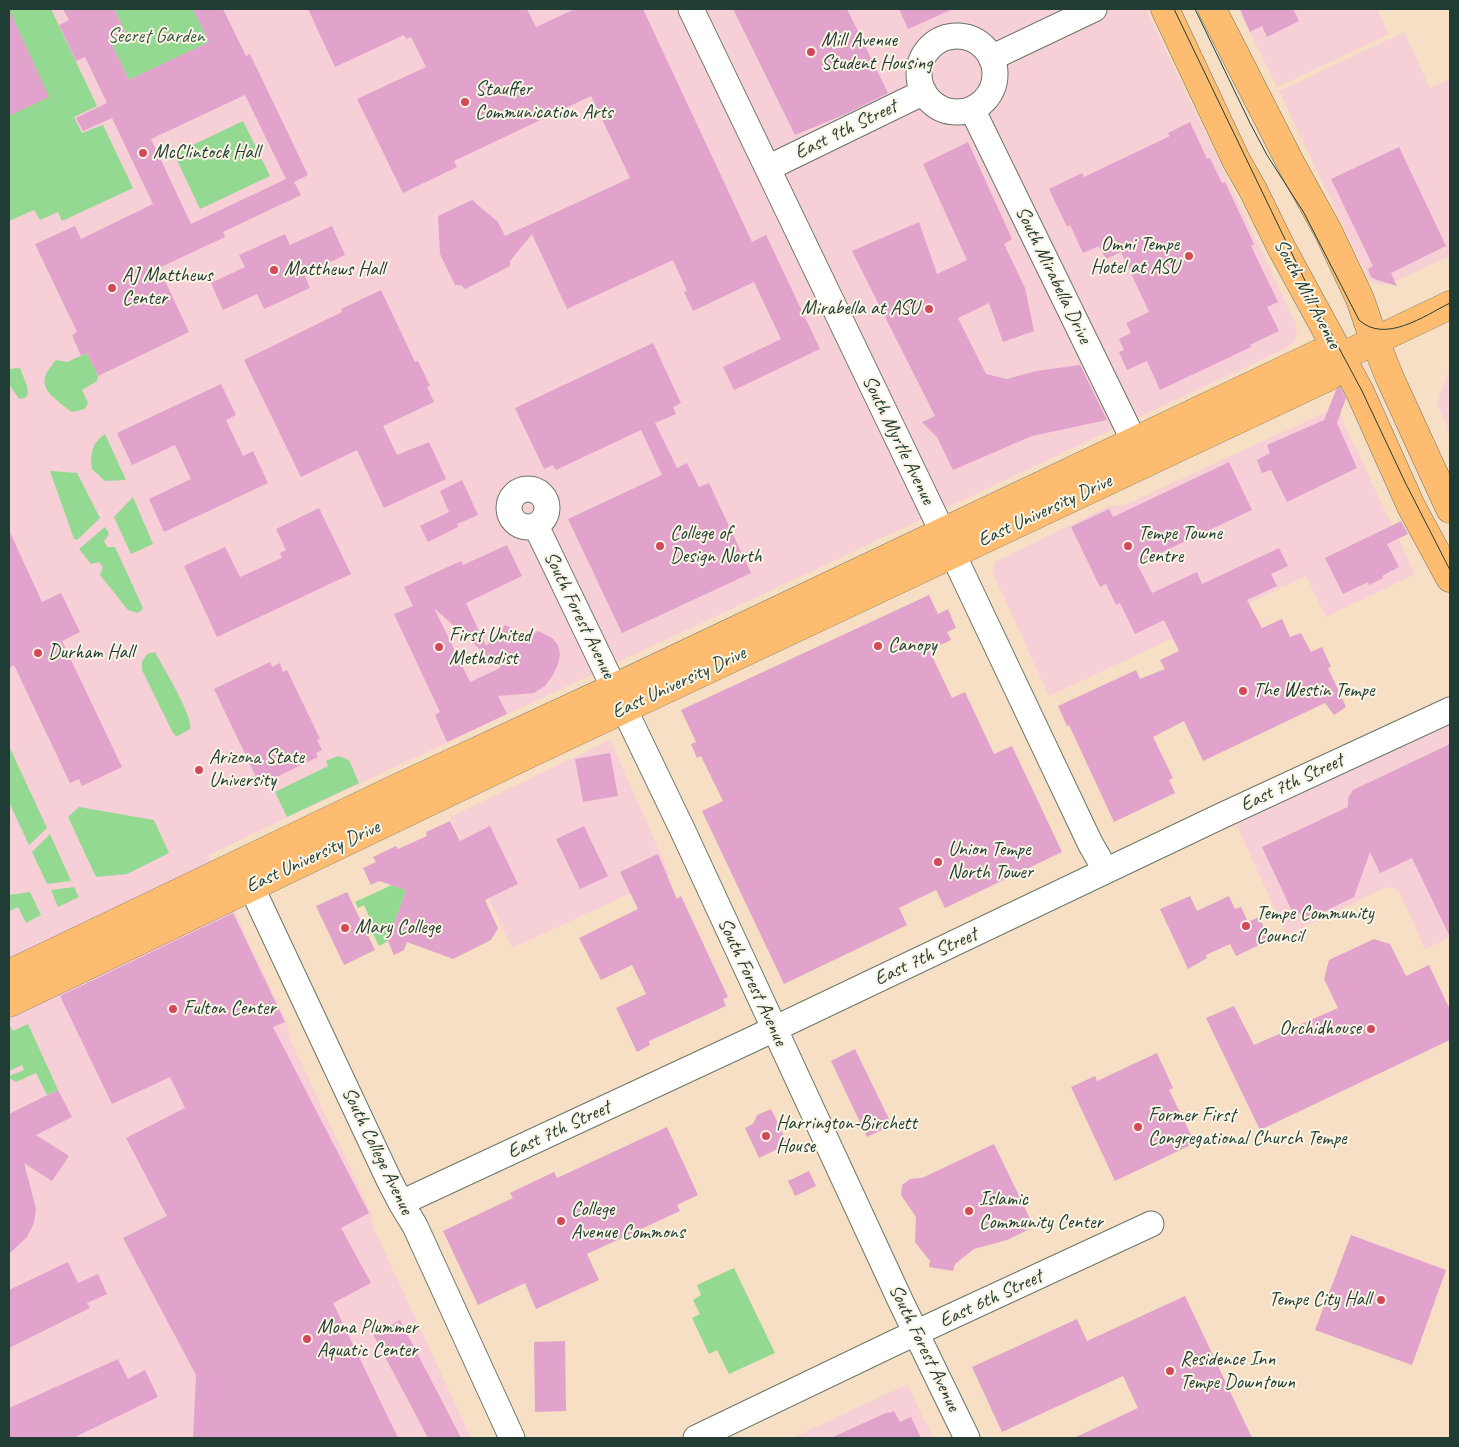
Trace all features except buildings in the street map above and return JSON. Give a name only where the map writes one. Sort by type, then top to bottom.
[{"type":"main road","name":"South Mill Avenue","points":[[1165,9],[1236,160],[1285,255],[1360,392],[1411,506],[1450,578]]},
{"type":"main road","name":"South Mill Avenue","points":[[1212,9],[1287,156],[1328,231],[1360,299],[1389,376],[1450,509]]},
{"type":"main road","points":[[1341,357],[1450,305]]},
{"type":"main road","name":"East University Drive","points":[[9,1003],[23,977],[246,875],[948,543],[1330,376],[1341,357],[1318,354],[1134,441],[948,543]]},
{"type":"street","name":"South Myrtle Avenue","points":[[691,9],[948,543],[1081,825],[1106,871]]},
{"type":"street","points":[[992,58],[1094,9]]},
{"type":"street","points":[[964,37],[975,41],[985,48],[992,58],[995,82],[990,93],[982,103],[972,110],[950,112],[939,108],[930,101],[924,92],[920,81],[921,63],[930,48],[940,40],[964,37]]},
{"type":"street","name":"East 9th Street","points":[[768,168],[924,92]]},
{"type":"street","name":"South Mirabella Drive","points":[[972,110],[1134,441]]},
{"type":"street","name":"South Forest Avenue","points":[[536,526],[619,698],[967,1438]]},
{"type":"street","name":"East 7th Street","points":[[401,1203],[1450,710]]},
{"type":"street","name":"South College Avenue","points":[[246,875],[401,1203],[415,1226],[512,1438]]},
{"type":"street","name":"East 6th Street","points":[[696,1438],[1151,1224]]},
{"type":"shaded area","name":"Arizona State University","points":[[9,9],[1146,9],[1296,324],[1297,333],[1295,341],[1286,348],[208,855],[286,1021],[291,1041],[371,1213],[374,1229],[471,1438],[9,1438]]},
{"type":"shaded area","points":[[1238,9],[1377,9],[1389,34],[1277,87]]},
{"type":"shaded area","points":[[1404,32],[1430,88],[1450,79],[1450,256],[1389,284],[1378,285],[1369,280],[1279,91]]},
{"type":"shaded area","points":[[1450,368],[1450,433],[1437,403]]},
{"type":"shaded area","points":[[1328,411],[1339,413],[1415,574],[1326,617],[1306,576],[1049,696],[992,571],[995,562],[1109,506],[1125,505]]},
{"type":"shaded area","points":[[1450,725],[1450,937],[1425,949],[1398,889],[1387,887],[1287,935],[1236,824]]},
{"type":"shaded area","points":[[610,740],[670,875],[512,948],[450,817]]},
{"type":"shaded area","points":[[907,1384],[933,1438],[793,1438]]},
{"type":"green space","points":[[9,9],[51,9],[97,106],[74,117],[82,133],[103,125],[133,188],[62,221],[58,212],[40,220],[34,210],[9,221]]},
{"type":"green space","name":"Secret Garden","points":[[114,9],[193,9],[209,42],[129,80],[111,43],[127,35]]},
{"type":"green space","points":[[243,121],[270,176],[200,209],[174,154]]},
{"type":"green space","points":[[87,353],[98,376],[97,381],[82,390],[88,403],[85,409],[72,412],[49,392],[45,383],[46,374],[56,360],[67,362]]},
{"type":"green space","points":[[20,368],[28,394],[25,398],[19,399],[9,384],[9,369]]},
{"type":"green space","points":[[105,434],[126,480],[105,481],[92,469],[91,458],[93,449],[97,441]]},
{"type":"green space","points":[[50,471],[77,473],[100,518],[77,540],[74,539]]},
{"type":"green space","points":[[133,497],[153,544],[131,554],[114,517]]},
{"type":"green space","points":[[105,527],[109,534],[104,541],[107,547],[115,547],[143,608],[137,613],[128,610],[100,575],[103,567],[99,562],[91,564],[79,549]]},
{"type":"green space","points":[[155,652],[183,703],[190,723],[190,729],[180,735],[176,736],[173,733],[142,670],[142,662],[147,654]]},
{"type":"green space","points":[[9,746],[47,828],[29,845],[9,802]]},
{"type":"green space","points":[[338,756],[349,760],[359,783],[287,817],[275,792],[328,766],[326,761]]},
{"type":"green space","points":[[79,807],[154,820],[169,853],[127,874],[96,877],[68,817]]},
{"type":"green space","points":[[50,834],[71,881],[47,884],[32,852]]},
{"type":"green space","points":[[392,885],[406,890],[388,941],[379,946],[370,927],[373,925],[364,905],[358,908],[355,902]]},
{"type":"green space","points":[[74,887],[79,897],[58,907],[51,890]]},
{"type":"green space","points":[[30,892],[41,915],[26,923],[18,907],[9,911],[9,895]]},
{"type":"green space","points":[[28,1024],[58,1090],[47,1095],[36,1073],[16,1082],[9,1078],[9,1076],[24,1070],[22,1065],[9,1071],[9,1028],[11,1027],[13,1031]]},
{"type":"green space","points":[[734,1268],[775,1353],[729,1374],[717,1350],[709,1354],[692,1318],[700,1314],[693,1300],[701,1295],[697,1285]]},
{"type":"tram line","points":[[1174,9],[1323,318],[1362,391],[1405,482],[1450,570]]},
{"type":"tram line","points":[[1195,9],[1250,123],[1267,155],[1304,213],[1359,320],[1369,327],[1392,329],[1417,320],[1450,303]]},
{"type":"place","name":"Mill Avenue Student Housing","points":[[811,52]]},
{"type":"place","name":"Stauffer Communication Arts","points":[[465,102]]},
{"type":"place","name":"McClintock Hall","points":[[143,153]]},
{"type":"place","name":"Omni Tempe Hotel at ASU","points":[[1189,256]]},
{"type":"place","name":"Matthews Hall","points":[[274,270]]},
{"type":"place","name":"AJ Matthews Center","points":[[112,288]]},
{"type":"place","name":"Mirabella at ASU","points":[[929,309]]},
{"type":"place","name":"College of Design North","points":[[660,546]]},
{"type":"place","name":"Tempe Towne Centre","points":[[1128,546]]},
{"type":"place","name":"Canopy","points":[[878,646]]},
{"type":"place","name":"First United Methodist","points":[[439,647]]},
{"type":"place","name":"Durham Hall","points":[[38,653]]},
{"type":"place","name":"The Westin Tempe","points":[[1243,691]]},
{"type":"place","name":"Arizona State University","points":[[199,770]]},
{"type":"place","name":"Union Tempe North Tower","points":[[938,862]]},
{"type":"place","name":"Tempe Community Council","points":[[1246,926]]},
{"type":"place","name":"Mary College","points":[[345,928]]},
{"type":"place","name":"Fulton Center","points":[[173,1009]]},
{"type":"place","name":"Orchidhouse","points":[[1371,1029]]},
{"type":"place","name":"Former First Congregational Church Tempe","points":[[1138,1127]]},
{"type":"place","name":"Harrington-Birchett House","points":[[766,1136]]},
{"type":"place","name":"Islamic Community Center","points":[[969,1211]]},
{"type":"place","name":"College Avenue Commons","points":[[561,1221]]},
{"type":"place","name":"Tempe City Hall","points":[[1381,1300]]},
{"type":"place","name":"Mona Plummer Aquatic Center","points":[[307,1339]]},
{"type":"place","name":"Residence Inn Tempe Downtown","points":[[1170,1371]]}]
